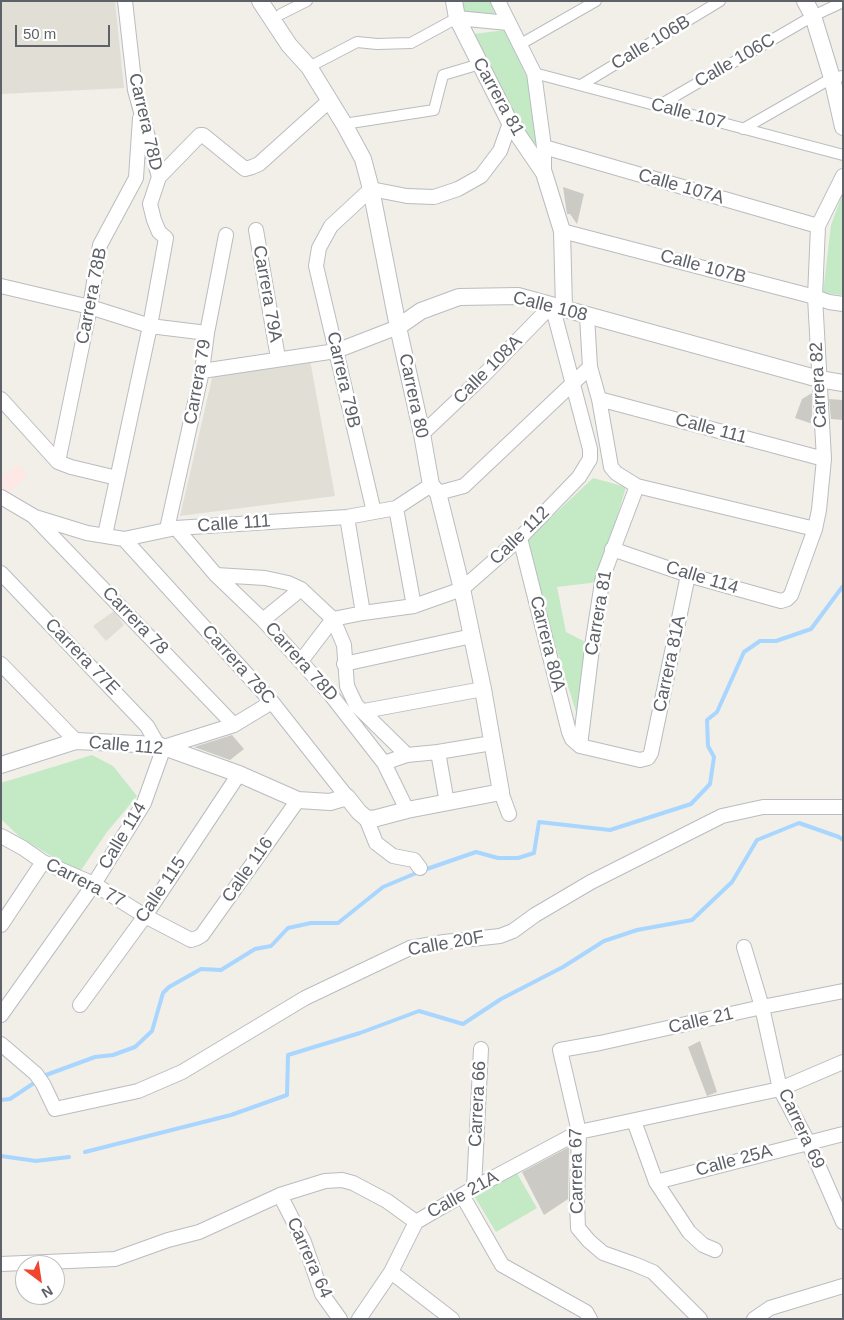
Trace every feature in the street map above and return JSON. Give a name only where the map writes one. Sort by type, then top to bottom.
[{"type":"street","name":"Carrera 78D","points":[[125,1],[135,90],[159,177],[150,204],[159,232],[166,238],[150,326]]},
{"type":"street","name":"Carrera 80","points":[[260,1],[290,45],[308,67],[344,124],[363,159],[371,189],[398,327],[434,489],[462,589],[483,689],[501,792],[509,814]]},
{"type":"street","points":[[281,14],[307,1]]},
{"type":"street","name":"Carrera 81","points":[[454,1],[457,18],[510,123],[544,173],[562,231],[558,306]]},
{"type":"street","name":"Carrera 81","points":[[498,1],[534,74],[544,147],[544,173]]},
{"type":"street","points":[[519,45],[596,1]]},
{"type":"street","name":"Calle 106B","points":[[581,85],[720,1]]},
{"type":"street","points":[[805,1],[813,16],[837,77],[843,127]]},
{"type":"street","points":[[813,16],[843,2]]},
{"type":"street","name":"Calle 106C","points":[[658,106],[813,16]]},
{"type":"street","points":[[308,67],[357,42],[411,44],[457,18],[508,23]]},
{"type":"street","points":[[344,124],[434,110],[443,76],[480,64]]},
{"type":"street","name":"Calle 107","points":[[534,74],[843,155]]},
{"type":"street","points":[[743,129],[837,77]]},
{"type":"street","points":[[159,177],[198,137],[203,135],[245,169],[252,168],[259,164],[329,101]]},
{"type":"street","name":"Carrera 78B","points":[[58,462],[90,307],[100,245],[136,178],[140,106]]},
{"type":"street","points":[[371,189],[407,196],[434,197],[458,189],[481,176],[500,151],[510,123]]},
{"type":"street","name":"Calle 107A","points":[[544,147],[818,226]]},
{"type":"street","name":"Carrera 82","points":[[791,595],[815,529],[819,510],[824,459],[815,296],[818,226],[843,176]]},
{"type":"street","name":"Carrera 79B","points":[[371,189],[331,226],[319,248],[316,266],[374,512]]},
{"type":"street","name":"Carrera 79A","points":[[256,230],[278,358]]},
{"type":"street","name":"Calle 107B","points":[[562,231],[815,296],[829,302],[843,304]]},
{"type":"street","name":"Carrera 79","points":[[171,528],[202,371],[207,333],[226,235]]},
{"type":"street","points":[[1,286],[90,307],[150,326],[207,333]]},
{"type":"street","name":"Calle 108","points":[[202,371],[336,350],[398,327],[421,311],[459,297],[518,296],[819,379],[843,383]]},
{"type":"street","name":"Calle 112","points":[[333,619],[414,606],[462,589],[520,538],[579,477],[590,459],[590,449],[572,384],[558,306]]},
{"type":"street","name":"Calle 108A","points":[[422,434],[558,306]]},
{"type":"street","points":[[587,316],[590,368],[599,399],[611,467],[616,473],[637,486],[815,529]]},
{"type":"street","points":[[104,536],[150,326]]},
{"type":"street","name":"Calle 111","points":[[35,517],[87,533],[124,539],[171,528],[347,517],[396,508],[434,489],[464,486],[590,368]]},
{"type":"street","points":[[1,399],[58,462],[71,468],[117,478]]},
{"type":"street","name":"Calle 111","points":[[599,399],[824,459]]},
{"type":"street","name":"Carrera 81","points":[[580,746],[592,640],[603,576],[637,486]]},
{"type":"street","points":[[1,497],[35,517]]},
{"type":"street","points":[[396,508],[414,606]]},
{"type":"street","name":"Carrera 78","points":[[35,517],[234,725]]},
{"type":"street","points":[[347,517],[363,613]]},
{"type":"street","name":"Carrera 78D","points":[[171,528],[263,620],[331,694],[384,763],[407,810]]},
{"type":"street","name":"Carrera 80A","points":[[520,538],[569,732],[572,739],[580,746]]},
{"type":"street","name":"Carrera 78C","points":[[124,539],[272,702],[346,797]]},
{"type":"street","name":"Calle 114","points":[[612,549],[688,574],[781,601],[791,595]]},
{"type":"street","name":"Carrera 77E","points":[[1,573],[147,726],[161,746]]},
{"type":"street","name":"Carrera 81A","points":[[580,746],[640,760],[648,758],[651,753],[688,574]]},
{"type":"street","points":[[216,575],[264,578],[288,583],[301,589],[333,619],[344,645],[347,686],[356,705],[407,755]]},
{"type":"street","points":[[263,620],[301,589]]},
{"type":"street","points":[[301,661],[333,619]]},
{"type":"street","points":[[344,664],[472,636]]},
{"type":"street","points":[[1,664],[76,742]]},
{"type":"street","points":[[364,711],[483,689]]},
{"type":"street","points":[[161,746],[234,725],[272,702]]},
{"type":"street","name":"Calle 112","points":[[1,765],[76,742],[161,746],[239,774],[298,800],[330,802],[346,797]]},
{"type":"street","points":[[384,763],[407,755],[492,743]]},
{"type":"street","name":"Calle 114","points":[[1,1015],[94,884],[144,803],[161,746]]},
{"type":"street","points":[[438,752],[447,803]]},
{"type":"street","name":"Calle 115","points":[[80,1005],[145,916],[239,774]]},
{"type":"street","points":[[366,818],[373,819],[407,810],[501,792]]},
{"type":"street","points":[[346,797],[366,818],[376,843],[393,856],[414,860],[420,868]]},
{"type":"street","name":"Calle 116","points":[[197,938],[202,935],[298,800]]},
{"type":"street","name":"Calle 20F","points":[[1,1044],[39,1079],[55,1109],[138,1090],[182,1072],[305,998],[410,948],[500,936],[512,931],[591,882],[722,816],[763,807],[843,806]]},
{"type":"street","name":"Carrera 77","points":[[1,836],[43,862],[94,884],[145,916],[191,940],[197,938]]},
{"type":"street","points":[[1,925],[43,862]]},
{"type":"street","name":"Carrera 69","points":[[744,947],[762,1006],[780,1089],[808,1142],[843,1222]]},
{"type":"street","name":"Calle 21","points":[[560,1050],[609,1041],[762,1006],[843,991]]},
{"type":"street","name":"Carrera 66","points":[[468,1192],[480,1049]]},
{"type":"street","name":"Carrera 67","points":[[560,1050],[579,1132],[578,1228],[588,1241],[603,1252],[653,1272],[700,1319]]},
{"type":"street","name":"Calle 21A","points":[[1,1264],[115,1260],[168,1240],[199,1232],[280,1195],[324,1181],[342,1180],[353,1183],[387,1201],[416,1222],[579,1132],[780,1089],[843,1062]]},
{"type":"street","points":[[634,1121],[656,1182],[689,1232],[703,1245],[714,1250]]},
{"type":"street","name":"Calle 25A","points":[[656,1182],[843,1134]]},
{"type":"street","points":[[468,1192],[502,1266],[586,1312],[590,1319]]},
{"type":"street","name":"Carrera 64","points":[[280,1195],[304,1242],[322,1294],[340,1319]]},
{"type":"street","points":[[359,1319],[391,1272],[416,1222]]},
{"type":"street","points":[[391,1272],[452,1319]]},
{"type":"street","points":[[754,1319],[770,1308],[843,1286]]},
{"type":"shaded area","points":[[1,1],[115,1],[124,88],[1,94]]},
{"type":"shaded area","points":[[310,360],[335,496],[180,516],[213,374]]},
{"type":"shaded area","points":[[18,464],[27,476],[8,494],[1,484],[1,476]]},
{"type":"shaded area","points":[[114,611],[124,625],[106,641],[93,626]]},
{"type":"green space","points":[[462,1],[491,1],[495,14],[465,14]]},
{"type":"green space","points":[[505,30],[527,77],[537,145],[530,140],[515,120],[474,34]]},
{"type":"green space","points":[[843,193],[843,295],[823,293],[831,225]]},
{"type":"green space","points":[[593,478],[626,487],[598,582],[557,587],[566,632],[591,645],[580,725],[524,543]]},
{"type":"green space","points":[[92,755],[113,766],[137,796],[107,832],[79,873],[20,837],[1,819],[1,783]]},
{"type":"green space","points":[[515,1170],[537,1208],[496,1232],[473,1194]]},
{"type":"building","points":[[563,187],[584,194],[577,224],[570,214],[567,214]]},
{"type":"building","points":[[812,393],[813,424],[795,418],[802,399]]},
{"type":"building","points":[[829,399],[843,400],[843,420],[831,419]]},
{"type":"building","points":[[232,735],[244,749],[230,760],[194,747]]},
{"type":"building","points":[[700,1041],[717,1092],[707,1096],[688,1047]]},
{"type":"building","points":[[569,1147],[568,1199],[544,1215],[522,1172]]},
{"type":"waterway","points":[[1,1100],[10,1099],[46,1075],[95,1057],[113,1055],[135,1047],[152,1031],[163,993],[169,987],[201,969],[221,970],[255,949],[271,946],[288,928],[311,923],[338,923],[383,887],[421,871],[476,852],[498,858],[518,858],[534,853],[539,822],[610,830],[691,804],[710,784],[714,757],[708,746],[707,720],[717,712],[744,652],[760,641],[776,641],[811,629],[843,586]]},
{"type":"waterway","points":[[85,1152],[231,1115],[287,1095],[288,1055],[360,1033],[419,1011],[463,1024],[501,999],[563,967],[604,941],[637,930],[692,920],[732,882],[757,840],[799,823],[843,840]]},
{"type":"waterway","points":[[1,1156],[36,1161],[69,1157]]}]
